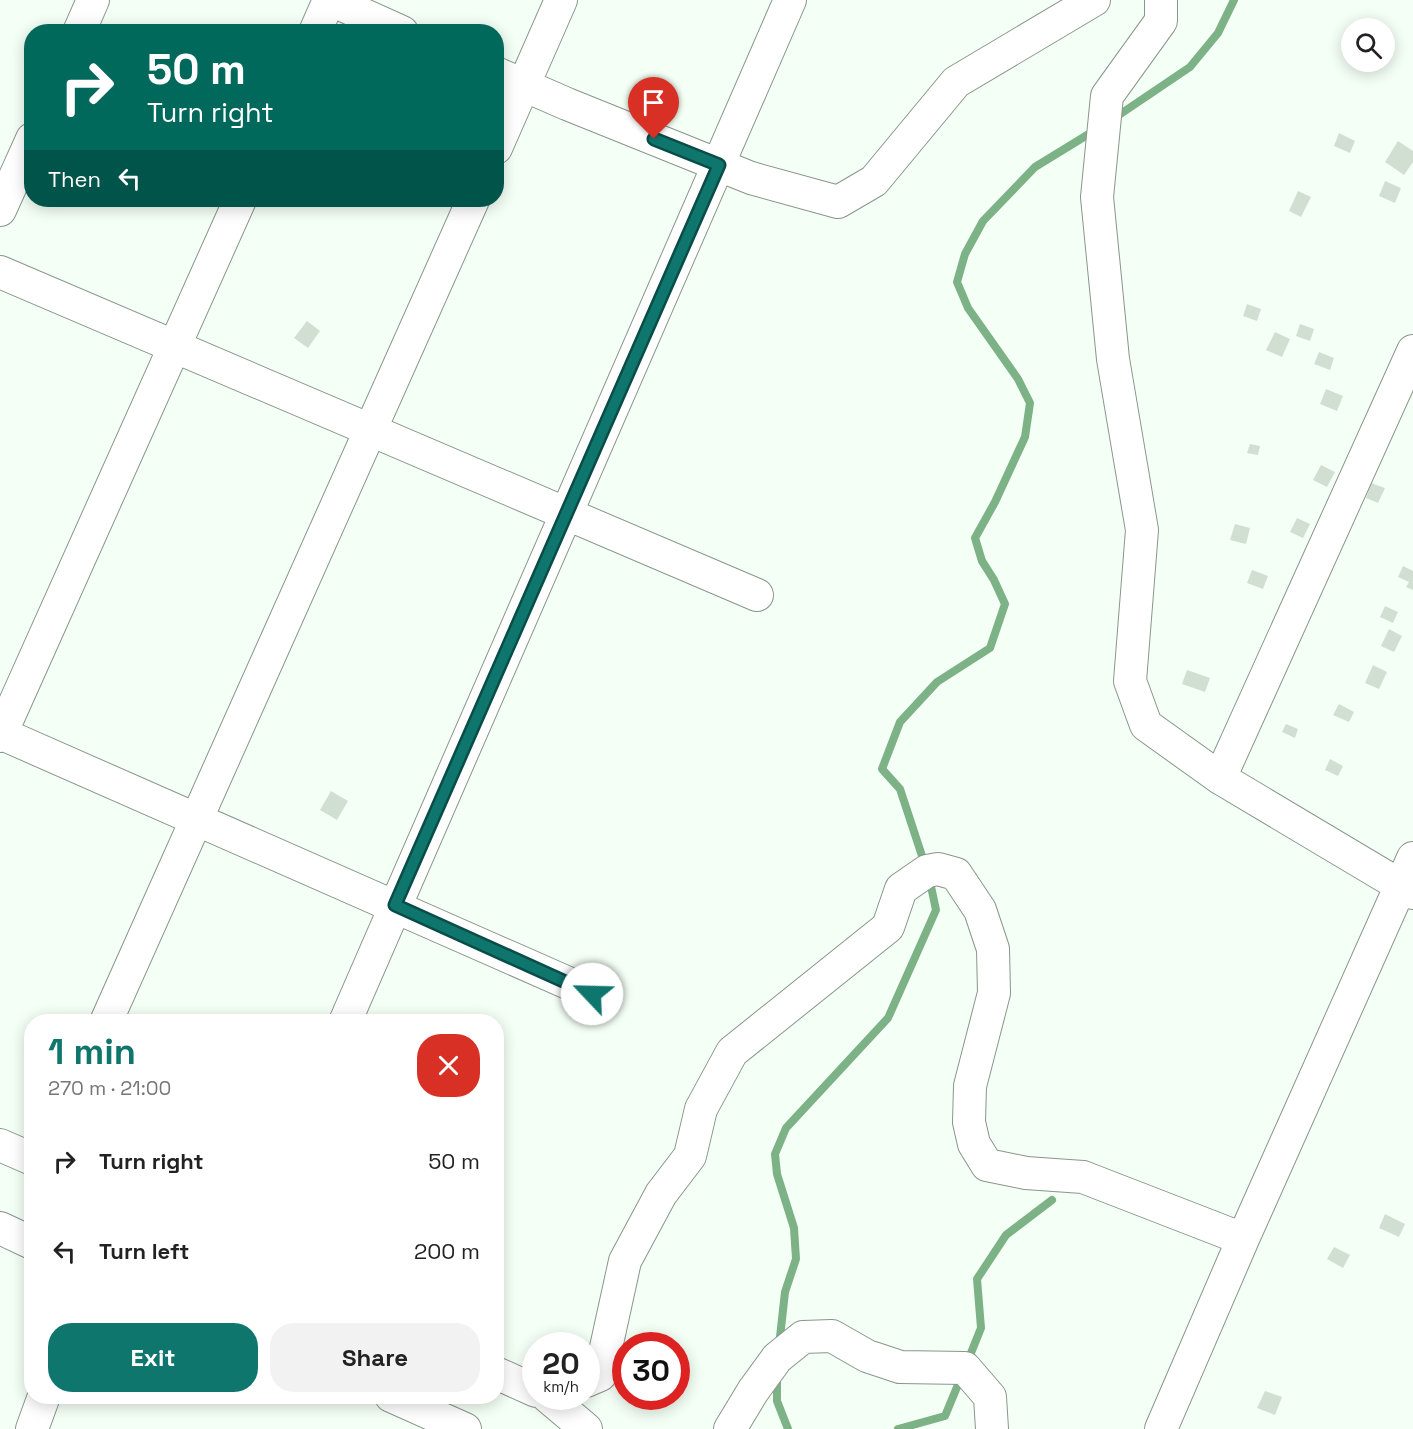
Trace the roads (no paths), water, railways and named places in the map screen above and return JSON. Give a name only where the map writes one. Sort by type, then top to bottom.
[{"type":"street","points":[[82,24],[93,0]]},
{"type":"street","points":[[319,24],[330,0],[384,24]]},
{"type":"street","points":[[504,109],[510,80],[561,0]]},
{"type":"street","points":[[348,1014],[790,0]]},
{"type":"street","points":[[510,80],[751,178],[838,202],[874,182],[956,82],[1094,0]]},
{"type":"street","points":[[1161,0],[1161,21],[1107,96],[1097,197],[1113,359],[1142,530],[1130,681],[1146,725],[1220,778],[1407,890]]},
{"type":"street","points":[[0,210],[24,157]]},
{"type":"street","points":[[237,207],[0,734],[395,905],[592,994]]},
{"type":"street","points":[[110,1014],[471,207]]},
{"type":"street","points":[[0,272],[757,595]]},
{"type":"street","points":[[1220,778],[1413,351]]},
{"type":"street","points":[[1161,1429],[1243,1239],[1407,890],[1413,858]]},
{"type":"street","points":[[600,1375],[625,1261],[660,1194],[690,1156],[701,1109],[732,1052],[888,927],[901,890],[927,871],[938,869],[956,874],[981,910],[993,949],[994,993],[970,1086],[969,1122],[974,1144],[987,1165],[1026,1173],[1083,1177],[1243,1239]]},
{"type":"street","points":[[0,1145],[24,1156]]},
{"type":"street","points":[[0,1228],[24,1239]]},
{"type":"street","points":[[730,1429],[753,1390],[777,1358],[803,1337],[832,1336],[867,1356],[900,1367],[965,1368],[990,1397],[992,1429]]},
{"type":"street","points":[[504,1377],[522,1385]]},
{"type":"street","points":[[32,1429],[41,1404]]},
{"type":"street","points":[[409,1404],[465,1429]]},
{"type":"street","points":[[564,1410],[586,1429]]},
{"type":"waterway","points":[[1113,119],[1190,67],[1218,33],[1234,0]]},
{"type":"waterway","points":[[925,865],[900,789],[882,769],[900,722],[937,682],[990,648],[1005,604],[982,561],[975,538],[995,502],[1025,437],[1030,403],[1018,379],[968,308],[957,282],[965,254],[983,221],[1035,167],[1097,129]]},
{"type":"waterway","points":[[779,1346],[785,1292],[796,1259],[794,1228],[777,1174],[775,1154],[786,1128],[888,1018],[936,910],[929,877]]},
{"type":"waterway","points":[[967,1363],[981,1328],[977,1279],[1006,1235],[1052,1200]]},
{"type":"waterway","points":[[777,1374],[777,1401],[788,1429]]},
{"type":"waterway","points":[[898,1429],[945,1416],[962,1375]]}]
